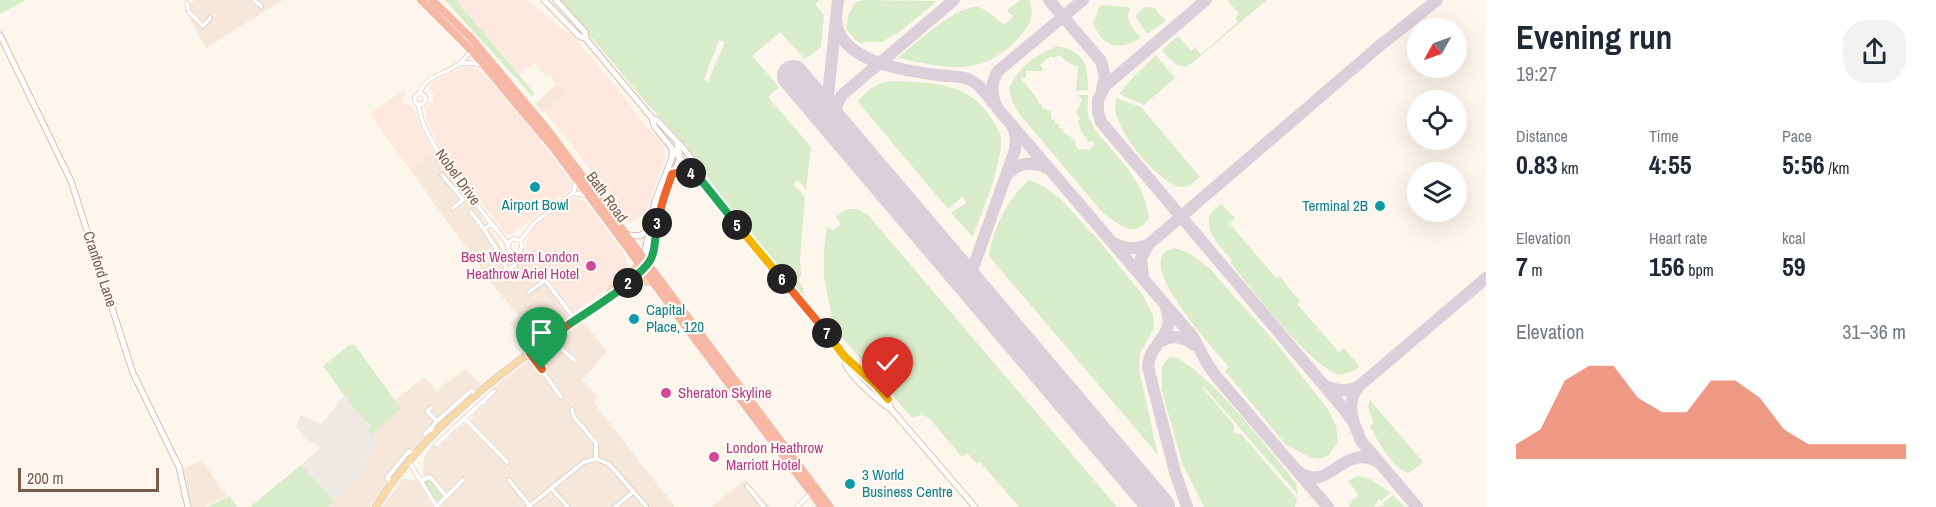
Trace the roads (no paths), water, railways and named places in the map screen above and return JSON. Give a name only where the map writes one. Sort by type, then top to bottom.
[{"type":"highway","name":"Bath Road","points":[[421,0],[547,129],[628,235],[653,282],[822,507]]},
{"type":"highway","name":"Bath Road","points":[[432,0],[644,264],[830,507]]},
{"type":"main road","points":[[376,507],[403,467],[439,424],[550,338],[615,294],[632,280],[644,264]]},
{"type":"main road","points":[[606,298],[610,290],[644,264]]},
{"type":"main road","points":[[632,280],[653,282]]},
{"type":"street","points":[[254,0],[261,6]]},
{"type":"street","points":[[544,0],[579,36],[586,39],[651,118],[658,121],[692,173],[701,180],[723,210],[810,312],[844,356],[846,367],[882,404],[891,409],[975,507]]},
{"type":"street","points":[[556,0],[585,32],[586,39]]},
{"type":"street","points":[[187,1],[189,12],[202,27],[210,18]]},
{"type":"street","name":"Cranford Lane","points":[[0,35],[71,181],[133,373],[179,467],[188,507]]},
{"type":"street","points":[[419,93],[426,98],[419,104],[414,98],[425,81],[460,63],[472,51]]},
{"type":"street","points":[[460,63],[474,63],[487,69]]},
{"type":"street","name":"Nobel Drive","points":[[419,104],[429,136],[507,244]]},
{"type":"street","points":[[675,145],[690,156],[699,170],[701,180]]},
{"type":"street","points":[[644,264],[655,201],[675,145]]},
{"type":"street","points":[[668,166],[680,157],[690,156]]},
{"type":"street","points":[[644,264],[654,253],[659,214],[680,157]]},
{"type":"street","points":[[672,174],[692,173]]},
{"type":"street","points":[[442,175],[462,200],[453,207]]},
{"type":"street","points":[[520,241],[512,239],[507,244],[510,251],[516,252],[521,247],[520,241],[534,223],[573,193],[577,179]]},
{"type":"street","points":[[455,190],[462,184]]},
{"type":"street","points":[[573,193],[590,196]]},
{"type":"street","points":[[471,212],[499,253],[505,271],[515,265]]},
{"type":"street","points":[[484,229],[492,223]]},
{"type":"street","points":[[628,235],[640,236],[650,228]]},
{"type":"street","points":[[529,292],[545,280],[575,320]]},
{"type":"street","points":[[550,338],[575,361]]},
{"type":"street","points":[[530,353],[561,397]]},
{"type":"street","points":[[436,446],[492,393],[485,388]]},
{"type":"street","points":[[431,408],[427,411],[448,434]]},
{"type":"street","points":[[572,410],[574,417],[596,443],[596,459]]},
{"type":"street","points":[[464,418],[507,462]]},
{"type":"street","points":[[425,434],[433,430]]},
{"type":"street","points":[[392,482],[387,478],[409,451],[414,455]]},
{"type":"street","points":[[509,480],[529,506],[584,462],[596,459],[609,464],[646,506]]},
{"type":"street","points":[[409,461],[437,506],[463,480]]},
{"type":"street","points":[[403,467],[414,471]]},
{"type":"street","points":[[421,480],[430,477],[446,496]]},
{"type":"street","points":[[747,486],[761,506]]},
{"type":"street","points":[[552,489],[568,507]]},
{"type":"street","points":[[615,507],[633,492]]},
{"type":"street","points":[[797,507],[812,493]]},
{"type":"place","name":"Airport Bowl","points":[[535,187]]},
{"type":"place","name":"Terminal 2B","points":[[1380,206]]},
{"type":"place","name":"Best Western London Heathrow Ariel Hotel","points":[[591,266]]},
{"type":"place","name":"Capital Place, 120","points":[[634,319]]},
{"type":"place","name":"Sheraton Skyline","points":[[666,393]]},
{"type":"place","name":"London Heathrow Marriott Hotel","points":[[714,457]]},
{"type":"place","name":"3 World Business Centre","points":[[850,484]]}]
